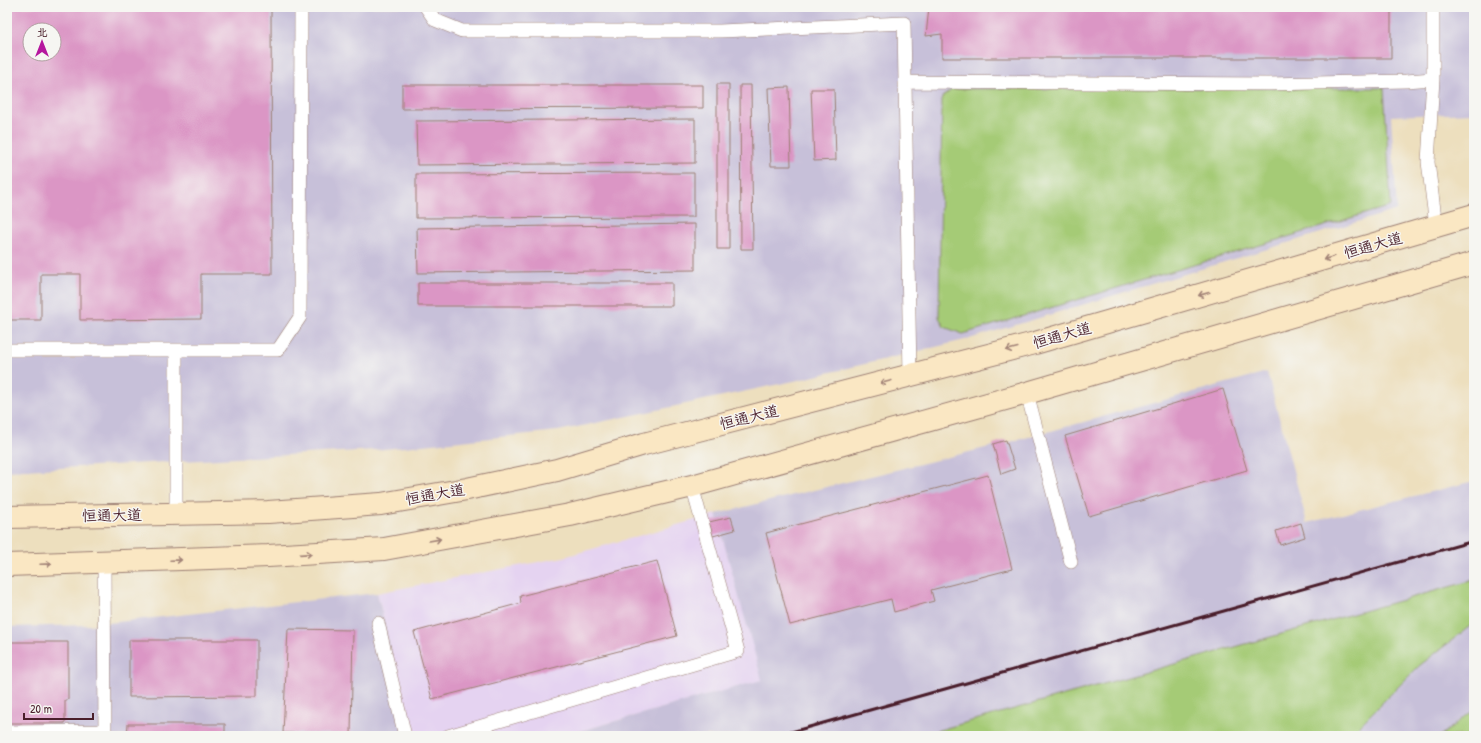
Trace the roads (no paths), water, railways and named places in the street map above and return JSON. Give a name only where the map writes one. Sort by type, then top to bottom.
[{"type":"main road","name":"恒通大道","points":[[7,517],[268,512],[381,504],[467,489],[558,470],[644,444],[1035,343],[1474,215]]},
{"type":"main road","points":[[7,565],[268,556],[384,549],[570,515],[692,486],[1027,393],[1474,263]]},
{"type":"lane","points":[[7,350],[278,350],[300,317],[301,7]]},
{"type":"lane","points":[[426,7],[435,20],[462,31],[720,31],[904,23],[910,376]]},
{"type":"lane","points":[[1433,7],[1433,79],[1428,162],[1436,226]]},
{"type":"lane","points":[[905,82],[1268,84],[1433,79]]},
{"type":"lane","points":[[176,350],[176,514]]},
{"type":"lane","points":[[1027,393],[1070,562]]},
{"type":"lane","points":[[448,736],[738,652],[692,486]]},
{"type":"lane","points":[[7,732],[105,734],[104,562]]},
{"type":"lane","points":[[378,623],[405,736]]},
{"type":"railway","points":[[777,736],[1474,541]]}]
